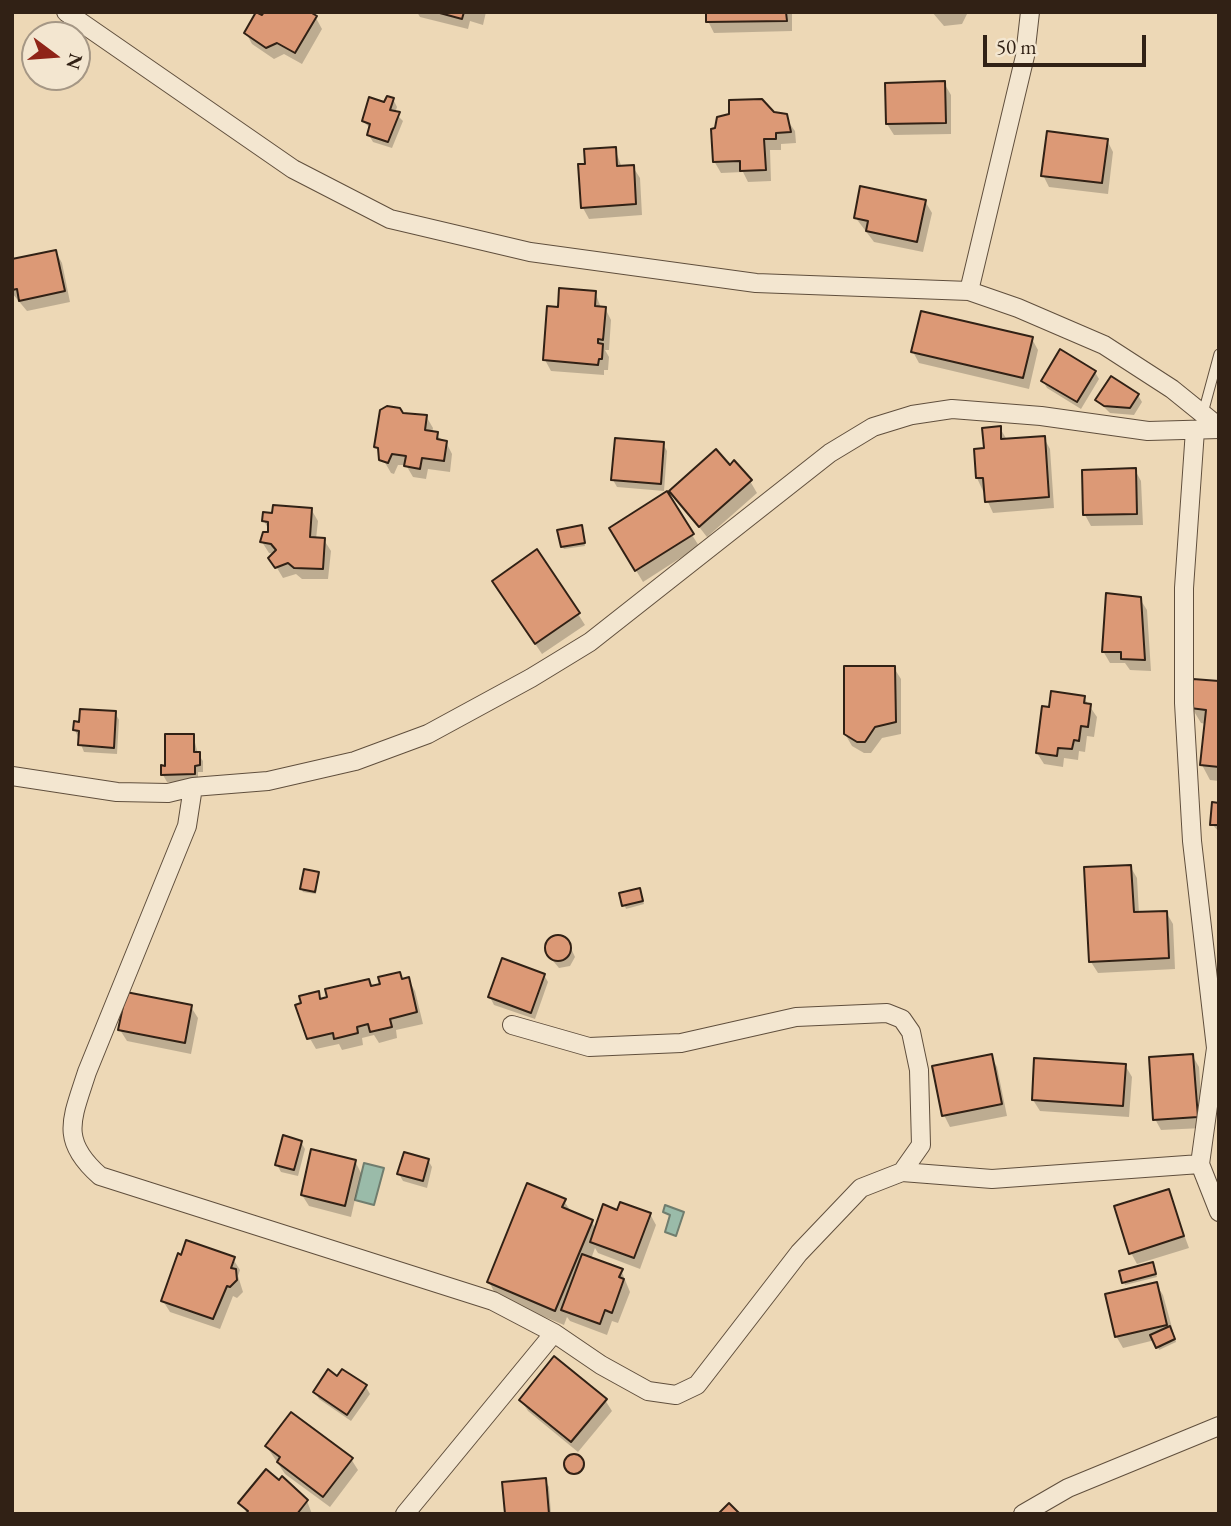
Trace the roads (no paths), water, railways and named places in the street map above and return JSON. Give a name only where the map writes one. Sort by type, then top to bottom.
[{"type":"street","points":[[66,12],[293,169],[390,219],[530,252],[756,283],[969,291],[1018,308],[1104,345],[1172,389],[1199,422],[1184,588],[1184,703],[1191,829],[1211,961],[1216,1048],[1200,1164],[1219,1212]]},
{"type":"street","points":[[969,291],[1025,56],[1031,12]]},
{"type":"street","points":[[12,776],[117,792],[168,793],[193,787],[268,781],[355,761],[428,734],[531,678],[590,642],[830,453],[873,427],[912,415],[952,409],[1041,416],[1148,431],[1199,422],[1219,428]]},
{"type":"street","points":[[193,787],[187,826],[87,1072],[75,1108],[72,1135],[80,1158],[100,1176],[481,1297],[554,1332],[601,1364],[648,1391],[677,1395],[697,1385],[799,1254],[861,1188],[902,1172],[992,1179],[1200,1164]]},
{"type":"street","points":[[512,1025],[589,1047],[681,1043],[796,1017],[887,1013],[902,1019],[911,1032],[919,1070],[921,1145],[902,1172]]},
{"type":"street","points":[[405,1514],[554,1332]]},
{"type":"street","points":[[1023,1514],[1068,1489],[1219,1426]]},
{"type":"lane","points":[[1199,422],[1219,354]]}]
